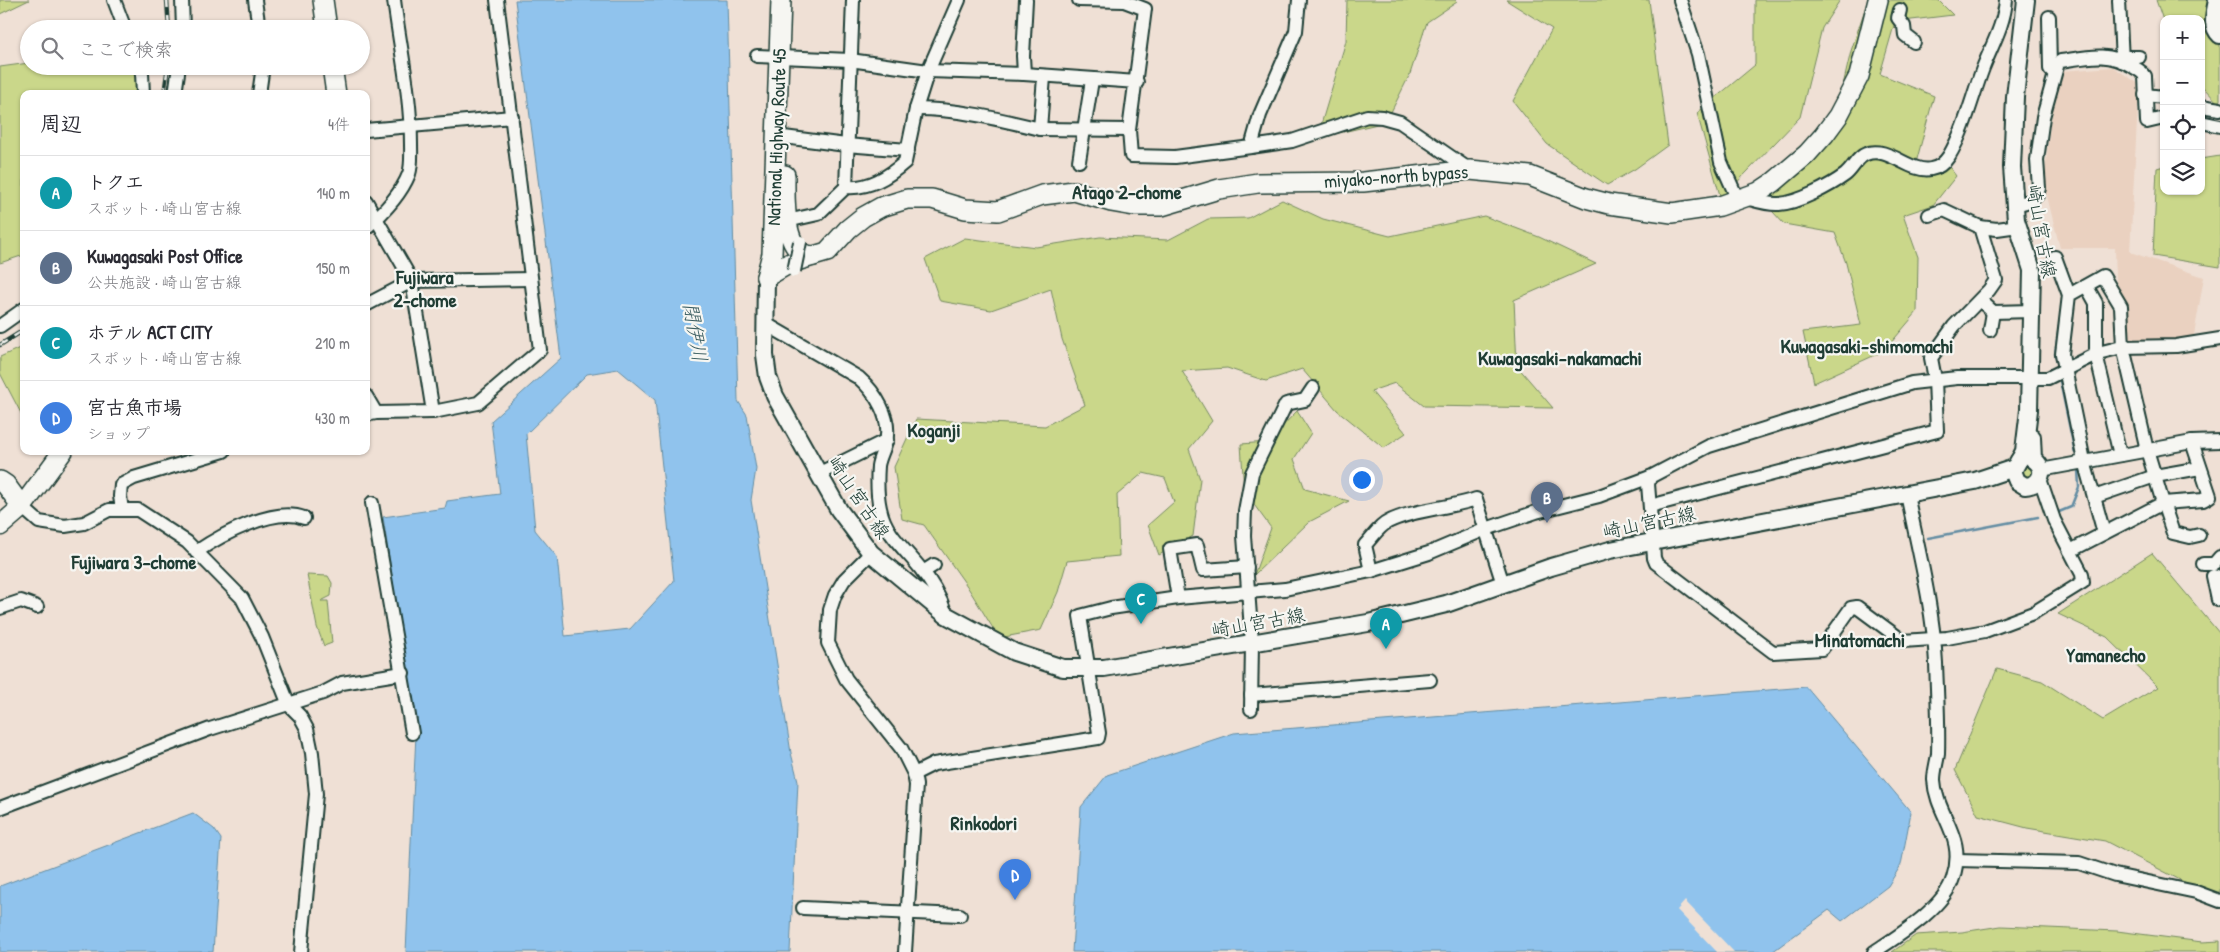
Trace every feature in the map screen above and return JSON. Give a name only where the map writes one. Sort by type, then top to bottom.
[{"type":"highway","points":[[323,0],[326,20]]},
{"type":"highway","name":"National Highway Route 45","points":[[781,0],[784,56]]},
{"type":"highway","name":"National Highway Route 45","points":[[789,252],[780,136],[784,56],[792,0]]},
{"type":"highway","name":"miyako-north bypass","points":[[789,252],[827,252],[848,229],[863,217],[881,207],[907,199],[932,199],[965,210],[998,211],[1042,195],[1074,191],[1111,202],[1134,206],[1162,206],[1220,189],[1258,183],[1363,182],[1470,170],[1530,176],[1586,198],[1609,204],[1672,213],[1720,206],[1742,199],[1774,182],[1807,154],[1838,116],[1859,76],[1878,0]]},
{"type":"highway","points":[[333,75],[335,90]]},
{"type":"highway","name":"National Highway Route 45","points":[[780,136],[791,240],[789,252]]},
{"type":"highway","points":[[766,277],[790,263],[785,185]]},
{"type":"highway","points":[[766,277],[789,252]]},
{"type":"highway","points":[[0,526],[22,507],[60,455]]},
{"type":"highway","points":[[0,481],[6,485],[22,507]]},
{"type":"highway","points":[[0,500],[22,507]]},
{"type":"main road","name":"崎山宮古線","points":[[766,277],[766,355],[768,377],[785,416],[839,510],[871,553],[946,615],[1002,646],[1030,658],[1064,668],[1088,669],[1104,668],[1252,643],[1378,620],[1446,604],[1575,560],[1652,541],[2028,472],[2032,270],[2018,226],[2012,146],[2026,0]]},
{"type":"main road","points":[[2217,0],[2214,22],[2216,31],[2220,35]]},
{"type":"street","points":[[114,0],[122,20]]},
{"type":"street","points":[[182,0],[183,20]]},
{"type":"street","points":[[255,0],[258,20]]},
{"type":"street","points":[[394,0],[412,126],[409,174],[371,223],[412,281],[433,412]]},
{"type":"street","points":[[371,414],[433,412],[478,403],[540,350],[497,0]]},
{"type":"street","points":[[846,187],[846,145],[853,0]]},
{"type":"street","points":[[788,221],[818,214],[846,187],[867,186],[895,171],[905,162],[916,109],[928,71],[959,0]]},
{"type":"street","points":[[1024,74],[1026,0]]},
{"type":"street","points":[[1079,0],[1124,2],[1145,9],[1137,82],[1129,130],[1131,156],[1174,158],[1292,142],[1367,116],[1382,117],[1400,122],[1470,170]]},
{"type":"street","points":[[1251,147],[1260,115],[1296,31],[1299,0]]},
{"type":"street","points":[[1680,0],[1698,54],[1721,162],[1742,199],[1767,204],[1780,204],[1793,200],[1844,175],[1863,156],[1871,153],[1885,154],[1911,166],[1924,169],[1938,167],[1948,157],[1970,107],[1983,68],[2004,19],[2006,0]]},
{"type":"street","points":[[1882,0],[1903,12],[1898,18],[1904,26],[1905,35],[1914,42]]},
{"type":"street","points":[[2119,0],[2122,59]]},
{"type":"street","points":[[2049,17],[2050,70],[2055,73]]},
{"type":"street","points":[[757,56],[850,60],[928,71],[1024,74],[1044,77],[1137,82]]},
{"type":"street","points":[[2015,205],[2030,202],[2037,195],[2039,188],[2037,160],[2043,116],[2058,63],[2061,61],[2095,56],[2122,59],[2143,73],[2147,122],[2160,119]]},
{"type":"street","points":[[2122,59],[2139,57]]},
{"type":"street","points":[[141,75],[143,90]]},
{"type":"street","points":[[176,90],[177,75]]},
{"type":"street","points":[[260,90],[262,75]]},
{"type":"street","points":[[1040,129],[1044,77]]},
{"type":"street","points":[[1079,161],[1092,80]]},
{"type":"street","points":[[2145,95],[2160,97]]},
{"type":"street","points":[[2205,107],[2220,109]]},
{"type":"street","points":[[916,109],[937,109],[976,114],[1040,129],[1129,130]]},
{"type":"street","points":[[370,130],[512,117]]},
{"type":"street","points":[[2205,123],[2220,126]]},
{"type":"street","points":[[780,136],[846,145],[908,150]]},
{"type":"street","points":[[1929,215],[1944,210],[1980,227],[1997,229],[2018,226]]},
{"type":"street","points":[[1650,506],[1937,431],[1935,379],[1931,358],[1954,326],[1994,284],[1996,277],[1980,227]]},
{"type":"street","points":[[2055,258],[2069,295],[2062,354],[2084,462],[2104,533]]},
{"type":"street","points":[[2069,295],[2087,287],[2103,276],[2119,302],[2122,312],[2124,347],[2147,450],[2173,534],[2198,535]]},
{"type":"street","points":[[370,303],[412,281],[531,279]]},
{"type":"street","points":[[2087,287],[2096,303],[2096,354],[2120,455]]},
{"type":"street","points":[[1980,300],[1993,312],[2032,311]]},
{"type":"street","points":[[0,326],[20,312]]},
{"type":"street","points":[[1990,330],[1993,312]]},
{"type":"street","points":[[766,324],[859,378],[867,385],[879,403],[888,430],[878,465],[878,498],[886,528],[928,568],[934,588],[946,615]]},
{"type":"street","points":[[914,774],[934,764],[1098,738],[1100,733],[1080,616],[1110,608],[1178,598],[1248,593],[1321,583],[1371,571],[1429,553],[1486,529],[1536,512],[1599,496],[1650,477],[1709,446],[1747,432],[1887,390],[1935,379],[2048,378],[2096,354],[2124,347],[2176,346],[2220,339]]},
{"type":"street","points":[[1251,708],[1252,643],[1244,536],[1245,511],[1252,472],[1286,404],[1305,400],[1313,388]]},
{"type":"street","points":[[818,474],[886,440]]},
{"type":"street","points":[[1650,477],[1652,541],[1656,563],[1773,652],[1822,649],[1851,608],[1857,607],[1903,641],[1970,635],[2018,620],[2081,584],[2084,578],[2028,472],[2192,442],[2220,441]]},
{"type":"street","points":[[2070,551],[2164,503],[2202,500],[2215,494],[2200,468],[2192,442]]},
{"type":"street","points":[[122,510],[120,496],[122,484],[196,455]]},
{"type":"street","points":[[2094,497],[2155,476],[2200,468]]},
{"type":"street","points":[[1874,952],[1913,924],[1942,899],[1953,879],[1957,860],[1957,848],[1934,780],[1938,746],[1934,639],[1907,494]]},
{"type":"street","points":[[1371,571],[1365,545],[1386,522],[1408,515],[1448,508],[1476,499],[1503,584]]},
{"type":"street","points":[[372,503],[412,733]]},
{"type":"street","points":[[22,507],[39,522],[65,526],[84,523],[109,510],[138,510],[187,542],[242,598],[262,637],[289,705],[300,716],[308,729],[316,794],[301,952]]},
{"type":"street","points":[[196,552],[218,537],[259,521],[291,515],[304,518]]},
{"type":"street","points":[[1178,598],[1170,549],[1197,545],[1203,570],[1247,566]]},
{"type":"street","points":[[871,553],[844,580],[835,595],[830,610],[828,643],[846,679],[901,748],[914,774],[916,784],[904,952]]},
{"type":"street","points":[[2204,564],[2214,564],[2220,557]]},
{"type":"street","points":[[2218,596],[2213,576],[2220,578]]},
{"type":"street","points":[[0,608],[21,601],[37,608]]},
{"type":"street","points":[[0,808],[210,729],[323,693],[342,683],[403,673]]},
{"type":"street","points":[[1251,695],[1430,680]]},
{"type":"street","points":[[1957,860],[2079,863],[2116,875],[2196,892],[2220,901]]},
{"type":"street","points":[[803,908],[960,915]]},
{"type":"shaded area","points":[[2113,67],[2139,84],[2130,252],[2204,277],[2193,341],[2129,343],[2128,309],[2116,281],[2115,248],[2060,248],[2044,184],[2050,124],[2062,71]]},
{"type":"green space","points":[[0,0],[29,0],[0,14]]},
{"type":"green space","points":[[1347,0],[1455,0],[1457,2],[1427,22],[1410,74],[1386,122],[1317,138],[1346,41]]},
{"type":"green space","points":[[1506,0],[1649,0],[1668,145],[1635,169],[1607,185],[1547,144],[1513,101],[1552,29]]},
{"type":"green space","points":[[1755,0],[1840,0],[1822,28],[1800,117],[1721,199],[1697,113],[1755,65]]},
{"type":"green space","points":[[1868,0],[1938,0],[1953,15],[1895,22],[1880,74],[1934,96],[1914,170],[1944,160],[1956,176],[1933,205],[1903,215],[1918,257],[1917,312],[1884,351],[1814,383],[1803,332],[1861,325],[1846,263],[1835,233],[1784,224],[1751,188],[1832,132],[1851,51]]},
{"type":"green space","points":[[2156,0],[2220,0],[2220,105],[2205,89],[2205,15],[2161,15]]},
{"type":"green space","points":[[20,64],[20,75],[147,75],[148,90],[20,90],[20,256],[0,263],[0,67]]},
{"type":"green space","points":[[2220,156],[2220,267],[2153,256],[2157,168],[2160,167],[2160,195],[2205,195],[2205,158]]},
{"type":"green space","points":[[1282,200],[1323,219],[1390,236],[1484,216],[1539,237],[1596,264],[1514,300],[1517,366],[1553,408],[1424,406],[1395,383],[1371,391],[1406,433],[1384,448],[1337,410],[1302,369],[1266,381],[1227,368],[1182,371],[1212,421],[1189,449],[1200,479],[1193,536],[1159,555],[1148,525],[1174,502],[1165,478],[1143,473],[1117,495],[1119,556],[1067,561],[1058,592],[1041,630],[999,638],[967,586],[924,525],[902,519],[894,467],[916,419],[1045,426],[1085,405],[1062,339],[1051,289],[991,310],[940,301],[925,259],[965,238],[1036,247],[1100,237],[1168,240],[1208,219],[1248,218]]},
{"type":"green space","points":[[20,348],[20,411],[0,373],[0,357]]},
{"type":"green space","points":[[1297,411],[1311,433],[1294,459],[1305,489],[1349,501],[1309,522],[1254,575],[1271,528],[1244,491],[1241,444],[1267,442]]},
{"type":"green space","points":[[2026,464],[2033,466],[2033,477],[2023,478],[2020,469]]},
{"type":"green space","points":[[2152,553],[2220,634],[2220,891],[2213,897],[2105,841],[2027,828],[1978,815],[1955,770],[1997,669],[2042,681],[2103,720],[2158,687],[2107,637],[2058,614]]},
{"type":"green space","points":[[307,575],[328,576],[332,583],[331,596],[321,601],[328,601],[332,643],[324,646],[317,627]]},
{"type":"green space","points":[[2001,926],[2117,931],[2202,942],[2220,941],[2220,952],[1892,952],[1916,935],[1962,932]]},
{"type":"water","name":"閉伊川","points":[[515,0],[727,0],[738,401],[747,415],[756,469],[751,500],[791,753],[798,781],[790,952],[406,952],[416,734],[383,517],[445,508],[447,501],[500,494],[491,421],[561,358]],"holes":[[[618,369],[655,400],[674,581],[630,629],[565,636],[557,557],[535,530],[526,434],[587,374]]]},
{"type":"water","points":[[1806,687],[1911,812],[1901,865],[1888,886],[1842,921],[1829,910],[1772,952],[1072,952],[1081,807],[1107,775],[1234,733]]},
{"type":"water","points":[[193,813],[214,829],[221,839],[213,952],[0,952],[0,886]]},
{"type":"pier","points":[[1685,901],[1734,952],[1717,952],[1677,910]]},
{"type":"waterway","points":[[2058,366],[2055,354],[2059,326]]},
{"type":"waterway","points":[[2060,381],[2075,453]]},
{"type":"waterway","points":[[2059,512],[2071,507],[2079,487],[2078,469]]},
{"type":"waterway","points":[[1928,538],[2038,517]]},
{"type":"railway","points":[[167,0],[168,20]]},
{"type":"railway","points":[[165,90],[167,75]]},
{"type":"railway","points":[[0,345],[20,332]]},
{"type":"place","name":"Kuwagasaki Post Office","points":[[1547,523]]},
{"type":"place","name":"ホテル ACT CITY","points":[[1141,624]]},
{"type":"place","name":"トクエ","points":[[1386,649]]},
{"type":"place","name":"宮古魚市場","points":[[1015,900]]},
{"type":"district","name":"Atago 2-chome","points":[[1127,191]]},
{"type":"district","name":"Fujiwara 2-chome","points":[[425,288]]},
{"type":"district","name":"Kuwagasaki-shimomachi","points":[[1867,345]]},
{"type":"district","name":"Kuwagasaki-nakamachi","points":[[1560,357]]},
{"type":"district","name":"Koganji","points":[[934,429]]},
{"type":"district","name":"Fujiwara 3-chome","points":[[134,561]]},
{"type":"district","name":"Minatomachi","points":[[1860,639]]},
{"type":"district","name":"Yamanecho","points":[[2106,654]]},
{"type":"district","name":"Rinkodori","points":[[984,822]]}]
